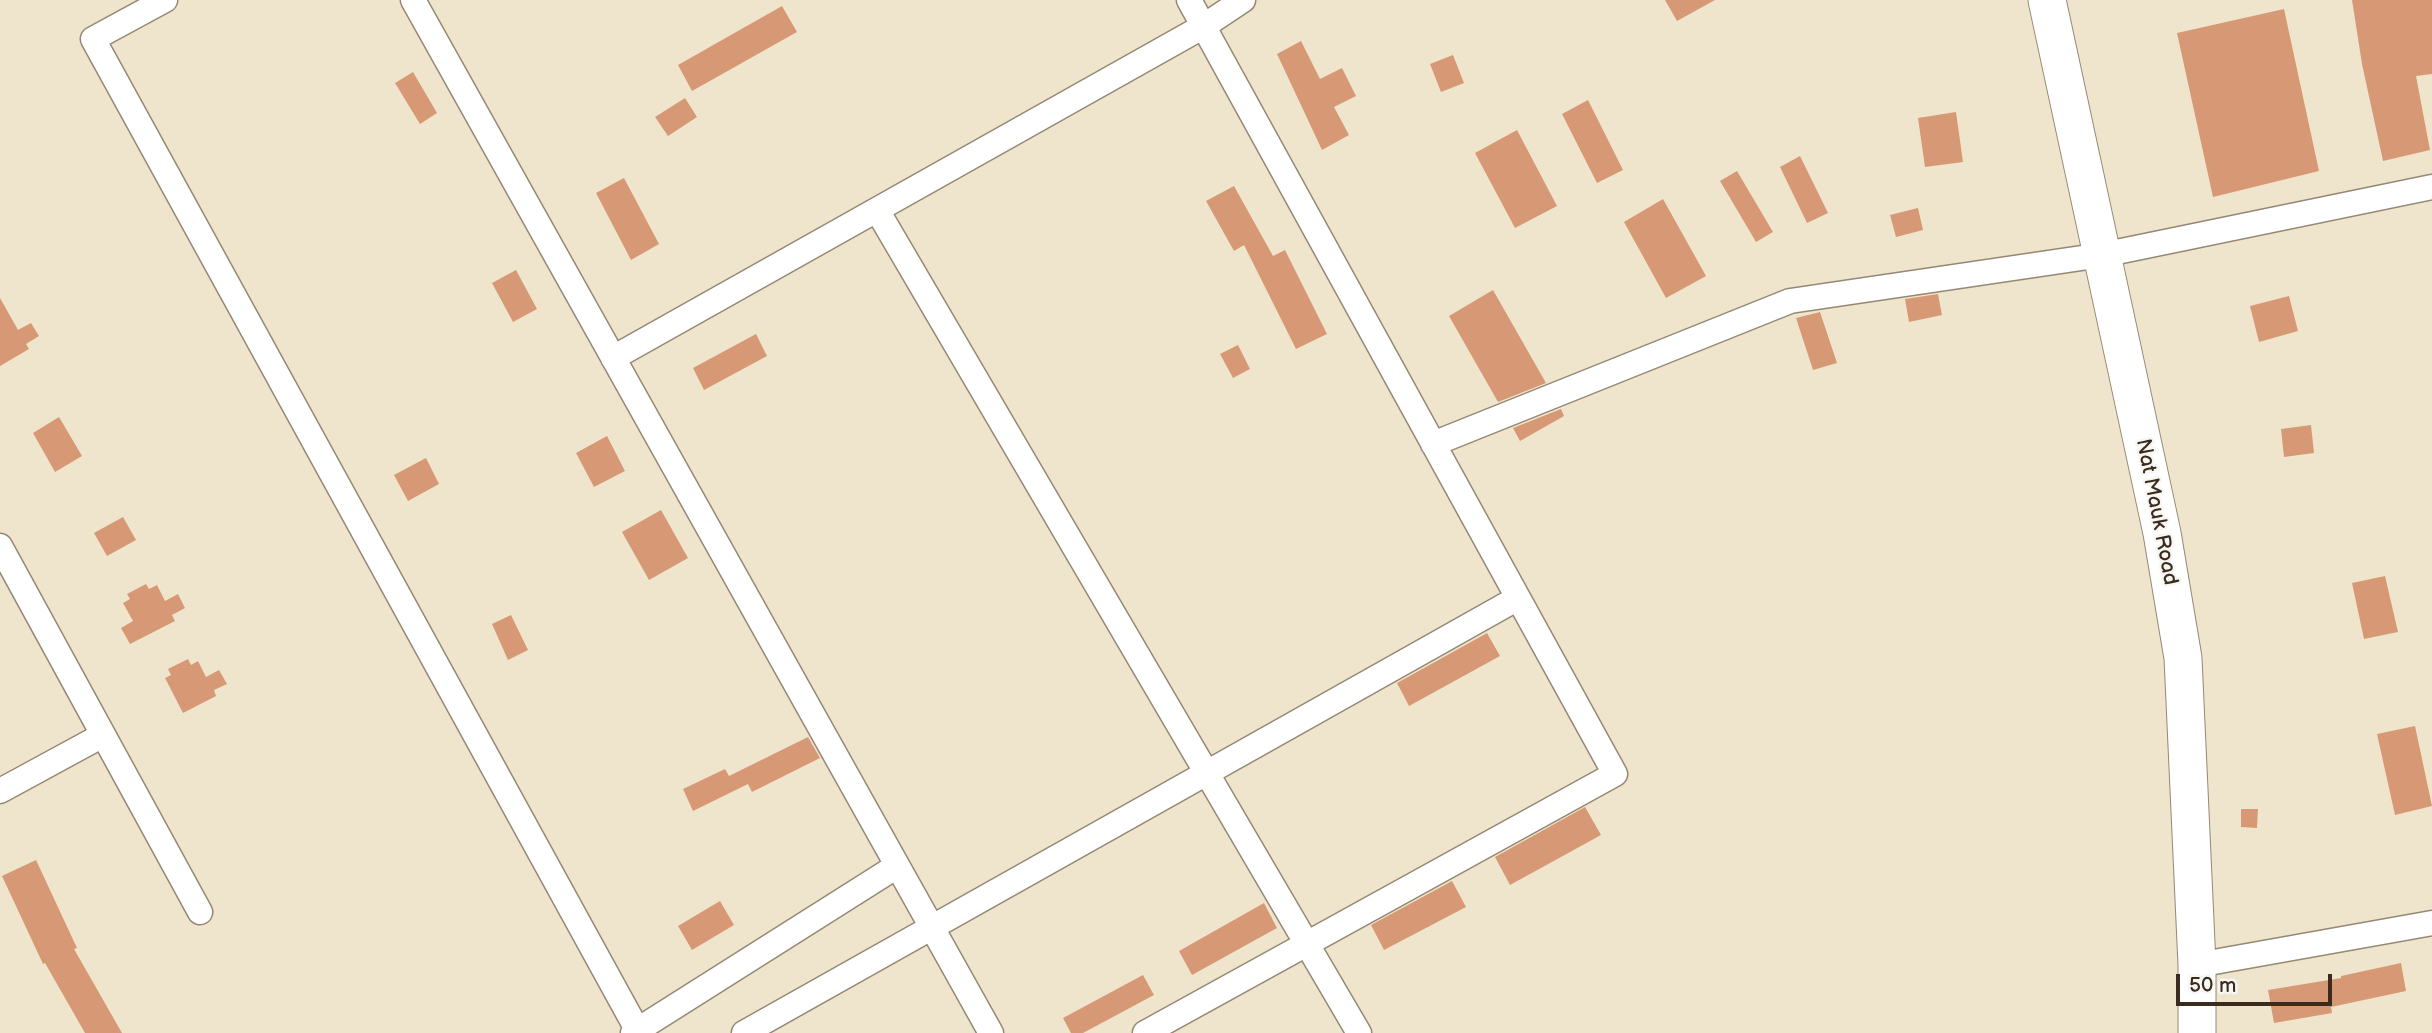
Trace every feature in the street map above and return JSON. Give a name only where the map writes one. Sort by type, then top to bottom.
[{"type":"highway","name":"Nat Mauk Road","points":[[2047,0],[2162,533],[2183,658],[2197,965],[2197,1033]]},
{"type":"street","points":[[165,0],[93,39],[637,1032],[897,866]]},
{"type":"street","points":[[413,0],[991,1033]]},
{"type":"street","points":[[1144,1033],[1615,774],[1189,0]]},
{"type":"street","points":[[613,358],[1204,26],[1243,0]]},
{"type":"street","points":[[1433,444],[1790,301],[2102,255],[2432,187]]},
{"type":"street","points":[[877,210],[1359,1033]]},
{"type":"street","points":[[0,546],[200,912]]},
{"type":"street","points":[[744,1033],[1518,598]]},
{"type":"street","points":[[0,791],[103,735]]},
{"type":"street","points":[[2197,965],[2432,923]]},
{"type":"building","points":[[1665,0],[1715,0],[1677,21]]},
{"type":"building","points":[[2352,0],[2432,0],[2432,74],[2416,76],[2430,150],[2383,161],[2362,64]]},
{"type":"building","points":[[782,6],[797,32],[692,91],[678,65]]},
{"type":"building","points":[[2284,9],[2319,171],[2213,197],[2177,33]]},
{"type":"building","points":[[1301,41],[1320,79],[1342,68],[1356,96],[1334,107],[1349,135],[1322,150],[1277,54]]},
{"type":"building","points":[[1453,55],[1464,83],[1441,92],[1430,64]]},
{"type":"building","points":[[413,72],[437,113],[420,124],[395,83]]},
{"type":"building","points":[[685,98],[697,117],[668,136],[655,117]]},
{"type":"building","points":[[1588,100],[1623,170],[1597,183],[1562,114]]},
{"type":"building","points":[[1956,112],[1963,162],[1925,167],[1918,118]]},
{"type":"building","points":[[1517,130],[1557,206],[1515,228],[1475,153]]},
{"type":"building","points":[[1800,156],[1828,213],[1807,223],[1780,167]]},
{"type":"building","points":[[1737,171],[1773,232],[1756,242],[1720,181]]},
{"type":"building","points":[[624,178],[659,244],[631,260],[596,193]]},
{"type":"building","points":[[1234,186],[1273,256],[1285,250],[1327,334],[1296,349],[1244,245],[1234,251],[1206,201]]},
{"type":"building","points":[[1663,199],[1706,276],[1666,298],[1624,222]]},
{"type":"building","points":[[1918,208],[1923,230],[1896,237],[1890,215]]},
{"type":"building","points":[[516,270],[537,309],[513,322],[492,283]]},
{"type":"building","points":[[1493,290],[1546,383],[1498,402],[1449,316]]},
{"type":"building","points":[[1938,294],[1942,315],[1909,322],[1905,299]]},
{"type":"building","points":[[2289,296],[2298,331],[2259,342],[2250,306]]},
{"type":"building","points":[[0,298],[18,330],[31,323],[39,336],[26,344],[29,349],[0,366]]},
{"type":"building","points":[[1820,312],[1837,363],[1813,370],[1796,318]]},
{"type":"building","points":[[756,334],[767,356],[704,390],[693,368]]},
{"type":"building","points":[[1238,345],[1250,369],[1233,378],[1220,354]]},
{"type":"building","points":[[1561,409],[1564,416],[1520,441],[1513,428]]},
{"type":"building","points":[[59,417],[82,456],[55,472],[33,433]]},
{"type":"building","points":[[2311,425],[2314,453],[2284,457],[2281,429]]},
{"type":"building","points":[[607,436],[625,471],[594,487],[576,453]]},
{"type":"building","points":[[426,458],[439,484],[408,501],[394,475]]},
{"type":"building","points":[[661,510],[688,558],[649,580],[622,532]]},
{"type":"building","points":[[123,517],[136,540],[107,556],[94,533]]},
{"type":"building","points":[[2385,576],[2398,632],[2364,639],[2352,583]]},
{"type":"building","points":[[146,584],[149,589],[157,585],[165,601],[178,594],[185,608],[172,615],[175,621],[130,644],[121,628],[133,621],[123,603],[130,599],[127,594]]},
{"type":"building","points":[[511,615],[528,650],[508,660],[492,624]]},
{"type":"building","points":[[1487,633],[1500,656],[1409,706],[1397,683]]},
{"type":"building","points":[[188,659],[191,665],[198,661],[206,677],[219,670],[227,684],[214,690],[216,696],[183,713],[165,678],[171,675],[168,669]]},
{"type":"building","points":[[2415,726],[2432,806],[2395,815],[2377,734]]},
{"type":"building","points":[[808,737],[820,758],[752,792],[748,784],[693,811],[683,789],[725,769],[729,776]]},
{"type":"building","points":[[1585,807],[1601,835],[1510,885],[1495,857]]},
{"type":"building","points":[[2241,809],[2258,809],[2257,828],[2241,827]]},
{"type":"building","points":[[36,860],[77,948],[74,949],[122,1033],[85,1033],[45,963],[43,964],[2,876]]},
{"type":"building","points":[[1452,881],[1466,907],[1384,950],[1371,925]]},
{"type":"building","points":[[720,901],[734,925],[692,950],[678,926]]},
{"type":"building","points":[[1264,903],[1277,928],[1192,975],[1179,951]]},
{"type":"building","points":[[2401,963],[2406,991],[2331,1007],[2332,1013],[2274,1023],[2268,990],[2341,978]]},
{"type":"building","points":[[1143,975],[1154,995],[1083,1033],[1071,1033],[1063,1018]]}]
